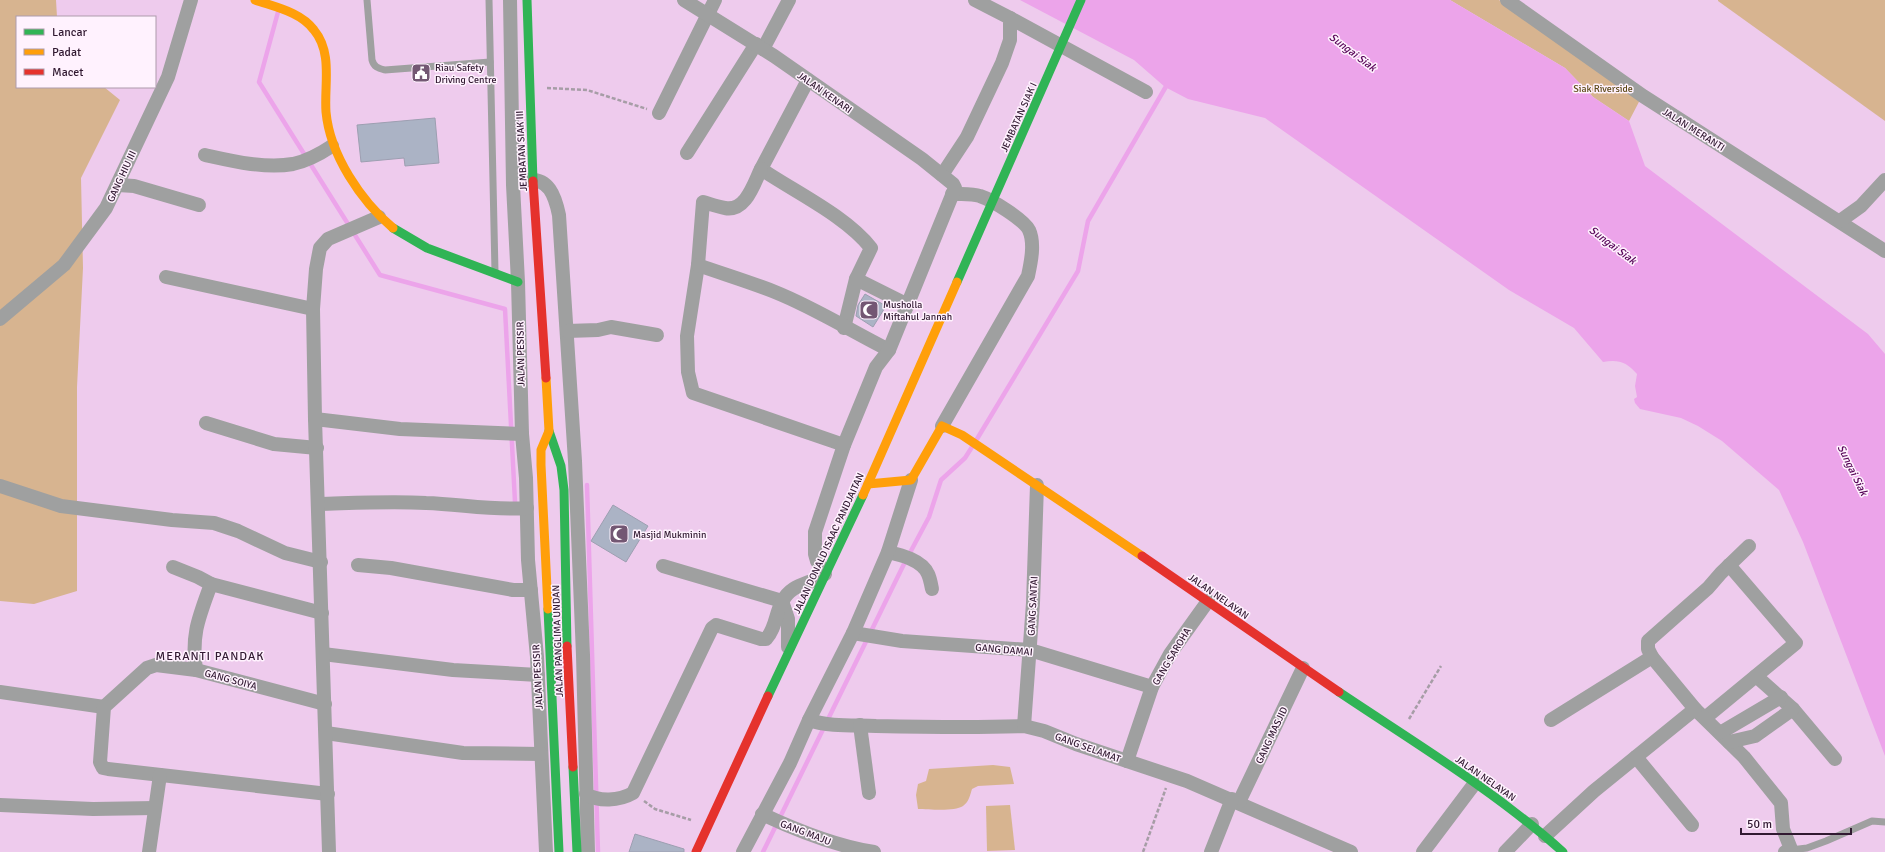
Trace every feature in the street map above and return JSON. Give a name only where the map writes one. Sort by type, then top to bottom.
[{"type":"main road","points":[[255,0],[303,19],[314,28],[320,37],[327,65],[326,111],[332,146],[380,217],[400,234],[445,256],[495,272],[518,282]]},
{"type":"main road","name":"JEMBATAN SIAK III","points":[[526,0],[531,149],[542,301]]},
{"type":"main road","name":"JEMBATAN SIAK I","points":[[975,242],[1081,0]]},
{"type":"main road","name":"JALAN DONALD ISAAC PANDJAITAN","points":[[696,852],[788,652],[811,607],[868,484],[975,242]]},
{"type":"main road","name":"JALAN PANGLIMA UNDAN","points":[[542,301],[549,431],[561,466],[564,490],[566,618],[577,852]]},
{"type":"main road","points":[[868,484],[911,480],[942,426]]},
{"type":"main road","name":"JALAN NELAYAN","points":[[942,426],[962,435],[982,448],[1208,601],[1303,668],[1475,783],[1532,824],[1563,852]]},
{"type":"main road","name":"JALAN PANGLIMA UNDAN","points":[[549,431],[541,450],[546,718],[559,852]]},
{"type":"street","name":"GANG HIU III","points":[[0,319],[64,265],[106,208],[168,77],[191,0]]},
{"type":"street","name":"JALAN PESISIR","points":[[510,0],[513,185],[518,282],[519,434],[516,509],[531,676],[546,718],[536,755],[546,852]]},
{"type":"street","name":"JALAN KENARI","points":[[684,0],[808,80],[942,175],[953,184],[955,188],[952,194]]},
{"type":"street","points":[[659,113],[716,0]]},
{"type":"street","points":[[687,153],[789,0]]},
{"type":"street","points":[[975,0],[1146,92]]},
{"type":"street","name":"JALAN MERANTI","points":[[1507,0],[1522,4],[1643,96],[1885,251]]},
{"type":"street","points":[[942,175],[967,136],[1002,63],[1010,40],[1010,18]]},
{"type":"street","points":[[808,80],[748,196],[736,207],[726,209],[703,202],[698,265],[687,336],[688,372],[693,393],[844,445]]},
{"type":"street","points":[[205,155],[262,164],[282,165],[300,162],[318,155],[332,146]]},
{"type":"street","points":[[761,169],[806,197],[865,240],[871,248],[856,280],[844,328]]},
{"type":"street","points":[[513,185],[527,179],[538,179],[548,185],[556,199],[559,215],[575,461],[590,796],[588,852]]},
{"type":"street","points":[[1840,221],[1861,206],[1885,180]]},
{"type":"street","points":[[118,185],[134,186],[199,205]]},
{"type":"street","points":[[590,796],[609,799],[626,797],[633,793],[712,628],[716,625],[761,639],[766,639],[774,625],[782,601],[798,585],[820,578],[825,574],[817,561],[815,554],[815,532],[844,445],[876,367],[889,350],[952,194],[980,196],[995,203],[1020,221],[1028,229],[1032,248],[1028,276],[942,426]]},
{"type":"street","points":[[329,852],[321,562],[315,419],[313,308],[316,269],[320,248],[328,239],[380,217]]},
{"type":"street","points":[[698,265],[775,292],[815,311],[844,328],[889,350]]},
{"type":"street","points":[[166,277],[313,308]]},
{"type":"street","points":[[856,280],[908,305]]},
{"type":"street","points":[[567,330],[598,330],[611,327],[657,335]]},
{"type":"street","points":[[315,419],[400,429],[519,434]]},
{"type":"street","points":[[206,423],[274,444],[317,448]]},
{"type":"street","points":[[742,852],[773,819],[790,763],[813,722],[857,634],[888,552],[911,480]]},
{"type":"street","name":"GANG SANTAI","points":[[1024,726],[1030,650],[1037,485]]},
{"type":"street","points":[[0,486],[61,506],[172,520],[214,523],[238,531],[285,553],[321,562]]},
{"type":"street","points":[[319,504],[369,502],[427,503],[516,509]]},
{"type":"street","points":[[1749,546],[1708,588],[1648,641],[1648,649],[1652,657],[1700,714],[1744,757],[1781,803],[1784,829],[1790,851]]},
{"type":"street","points":[[888,552],[902,555],[917,562],[928,573],[932,589]]},
{"type":"street","points":[[358,565],[391,568],[523,590]]},
{"type":"street","points":[[1546,836],[1594,791],[1636,757],[1756,676],[1796,643],[1729,565]]},
{"type":"street","points":[[663,566],[782,601]]},
{"type":"street","points":[[173,567],[211,584],[322,613]]},
{"type":"street","points":[[196,670],[193,650],[194,636],[197,622],[211,584]]},
{"type":"street","points":[[782,601],[788,619],[788,652]]},
{"type":"street","name":"GANG SAROHA","points":[[1127,761],[1152,686],[1177,643],[1208,601]]},
{"type":"street","points":[[566,618],[582,619]]},
{"type":"street","name":"GANG DAMAI","points":[[857,634],[886,638],[1030,650],[1152,686]]},
{"type":"street","points":[[323,654],[453,670],[531,676]]},
{"type":"street","points":[[568,654],[583,654]]},
{"type":"street","points":[[1551,720],[1652,657]]},
{"type":"street","name":"GANG SOIYA","points":[[104,707],[151,666],[162,665],[196,670],[325,704]]},
{"type":"street","name":"GANG MASJID","points":[[1211,852],[1235,801],[1303,668]]},
{"type":"street","points":[[1756,676],[1793,708],[1835,759]]},
{"type":"street","points":[[0,692],[104,707],[101,765],[108,769],[328,794]]},
{"type":"street","points":[[1724,738],[1781,698]]},
{"type":"street","points":[[1724,738],[1755,736],[1793,708]]},
{"type":"street","name":"GANG SELAMAT","points":[[813,722],[835,725],[928,727],[1024,726],[1044,730],[1076,744],[1171,775],[1235,801],[1351,852]]},
{"type":"street","points":[[860,725],[869,793]]},
{"type":"street","points":[[326,733],[463,753],[536,755]]},
{"type":"street","points":[[1636,757],[1692,825]]},
{"type":"street","points":[[149,852],[160,775]]},
{"type":"street","points":[[1423,852],[1475,783]]},
{"type":"street","points":[[0,805],[93,809],[155,808]]},
{"type":"street","name":"GANG MAJU","points":[[773,819],[826,840],[874,852]]},
{"type":"street","points":[[1505,852],[1532,824]]},
{"type":"lane","points":[[367,0],[372,60],[377,68],[385,70],[490,62]]},
{"type":"lane","points":[[489,0],[495,272]]},
{"type":"lane","points":[[1790,851],[1807,848],[1872,821],[1885,822]]},
{"type":"path","points":[[541,88],[556,87],[587,90],[659,113]]},
{"type":"path","points":[[1401,733],[1441,666]]},
{"type":"path","points":[[1143,852],[1171,775]]},
{"type":"path","points":[[633,793],[655,809],[709,824]]},
{"type":"green space","points":[[0,0],[56,0],[57,16],[16,16],[16,88],[105,88],[120,100],[81,178],[83,268],[77,387],[77,591],[34,604],[0,601]]},
{"type":"green space","name":"Siak Riverside","points":[[1450,0],[1499,0],[1641,98],[1629,121],[1593,97],[1565,68]]},
{"type":"green space","points":[[1718,0],[1885,0],[1885,121],[1718,1]]},
{"type":"green space","points":[[993,765],[1010,767],[1014,784],[978,786],[972,789],[967,802],[959,808],[948,810],[918,809],[916,795],[918,784],[926,781],[929,769]]},
{"type":"green space","points":[[1010,805],[1015,850],[987,851],[986,806]]},
{"type":"water","name":"Sungai Siak","points":[[1020,0],[1450,0],[1565,68],[1593,97],[1629,121],[1645,166],[1868,334],[1885,354],[1885,756],[1803,542],[1779,490],[1722,441],[1698,426],[1681,418],[1640,409],[1635,403],[1634,399],[1637,397],[1635,386],[1637,374],[1630,367],[1618,361],[1603,362],[1574,328],[1509,290],[1265,118],[1188,99],[1165,87],[1134,60]]},
{"type":"building","points":[[435,118],[439,163],[405,166],[404,158],[361,162],[357,125]]},
{"type":"building","name":"Musholla Miftahul Jannah","points":[[865,294],[886,306],[873,327],[856,316],[858,305]]},
{"type":"building","name":"Masjid Mukminin","points":[[613,505],[648,526],[626,562],[591,541]]},
{"type":"building","points":[[635,834],[684,849],[684,852],[629,852]]},
{"type":"waterway","points":[[278,12],[259,82],[380,275],[505,309],[515,502]]},
{"type":"waterway","points":[[977,439],[1078,271],[1088,221],[1168,83]]},
{"type":"waterway","points":[[763,852],[904,564],[929,517],[941,480],[965,458],[972,447]]},
{"type":"waterway","points":[[587,485],[598,852]]},
{"type":"traffic: fast","points":[[527,0],[533,181]]},
{"type":"traffic: fast","points":[[957,282],[1081,0]]},
{"type":"traffic: fast","points":[[393,228],[427,248],[518,282]]},
{"type":"traffic: fast","points":[[549,431],[561,466],[564,490],[567,646]]},
{"type":"traffic: fast","points":[[768,696],[863,495]]},
{"type":"traffic: fast","points":[[548,609],[559,852]]},
{"type":"traffic: fast","points":[[1339,692],[1482,788],[1510,808],[1563,852]]},
{"type":"traffic: fast","points":[[573,767],[577,852]]},
{"type":"traffic: slow","points":[[255,0],[295,14],[309,24],[320,39],[326,59],[326,112],[334,144],[349,176],[359,191],[381,217],[393,228]]},
{"type":"traffic: slow","points":[[863,495],[957,282]]},
{"type":"traffic: slow","points":[[546,378],[549,431],[541,450],[541,465],[548,609]]},
{"type":"traffic: slow","points":[[868,484],[911,480],[942,426],[962,435],[1142,556]]},
{"type":"traffic: jam","points":[[533,181],[546,378]]},
{"type":"traffic: jam","points":[[1142,556],[1339,692]]},
{"type":"traffic: jam","points":[[567,646],[573,767]]},
{"type":"traffic: jam","points":[[696,852],[768,696]]},
{"type":"place","name":"Riau Safety Driving Centre","points":[[421,73]]},
{"type":"place","name":"Musholla Miftahul Jannah","points":[[869,310]]},
{"type":"place","name":"Masjid Mukminin","points":[[619,534]]},
{"type":"district","name":"MERANTI PANDAK","points":[[210,656]]}]
